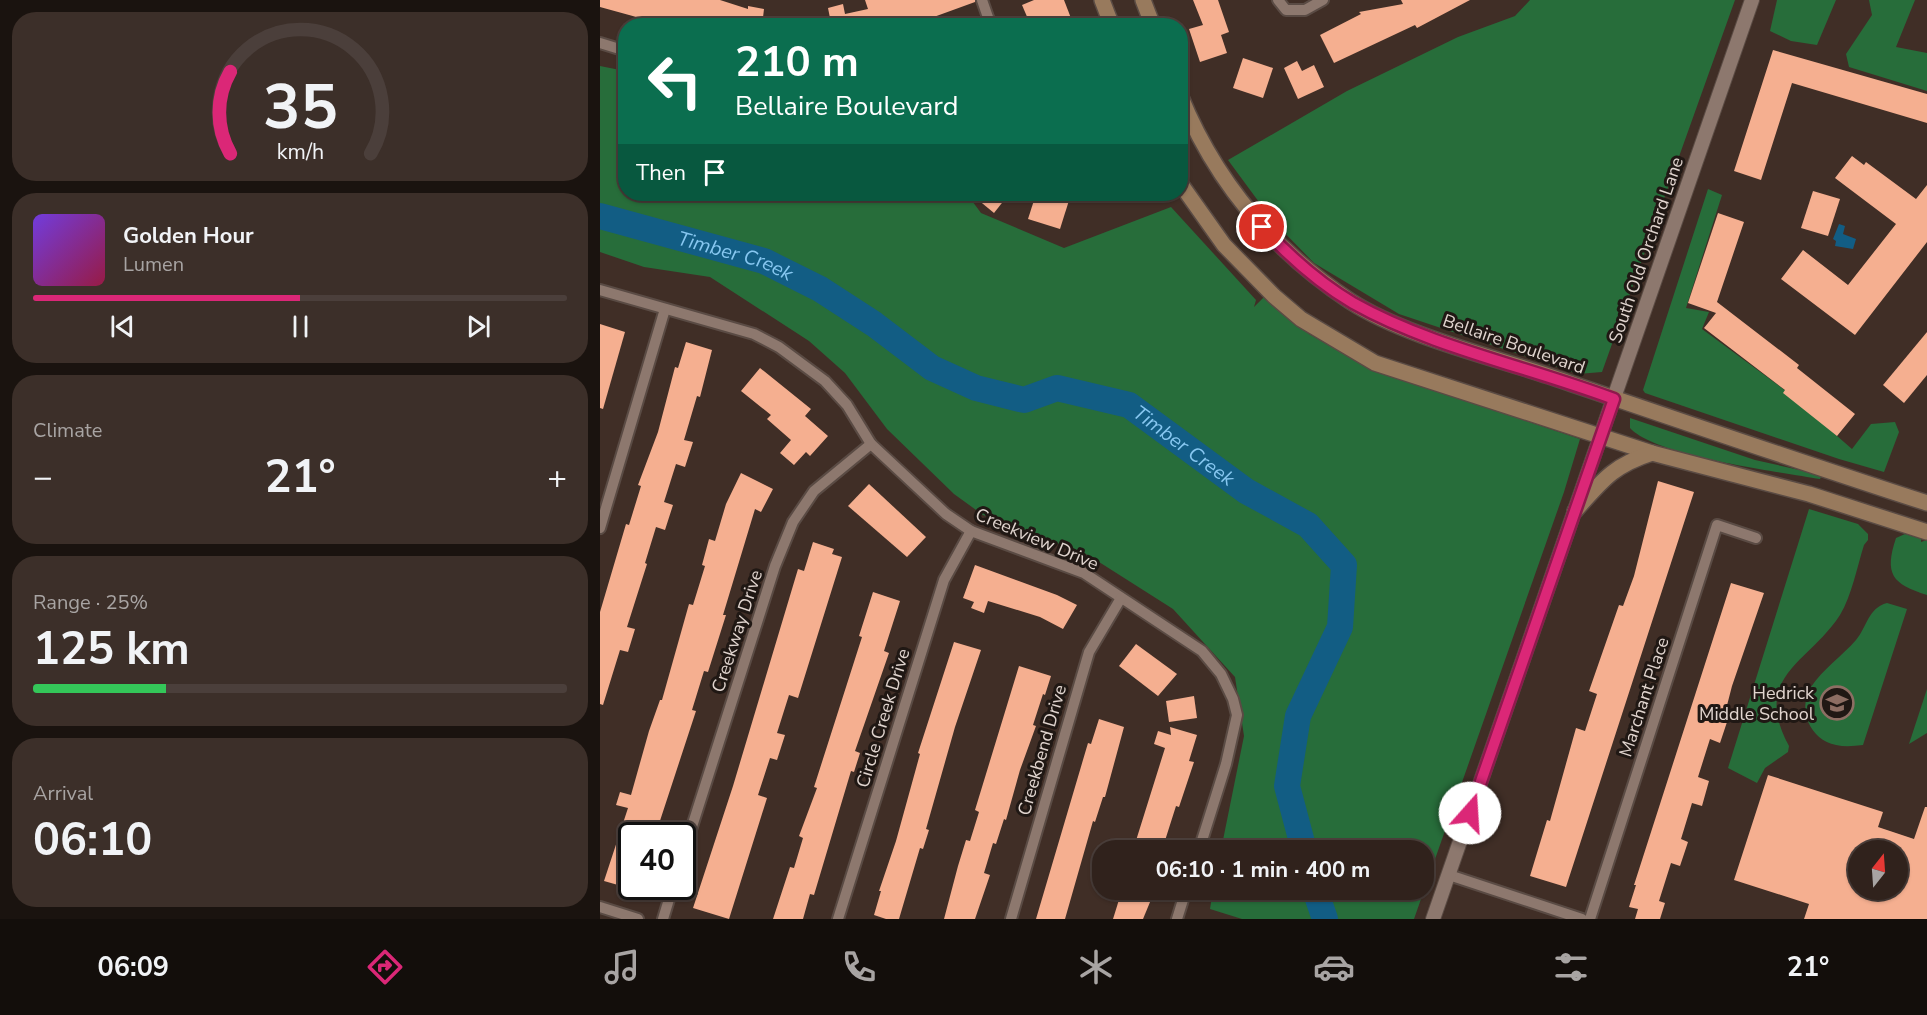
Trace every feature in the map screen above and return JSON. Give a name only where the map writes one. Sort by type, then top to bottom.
[{"type":"main road","points":[[1101,0],[1109,18]]},
{"type":"main road","points":[[1143,0],[1150,18]]},
{"type":"main road","name":"Bellaire Boulevard","points":[[1188,114],[1195,131],[1222,177],[1274,239],[1327,284],[1353,302],[1399,324],[1614,399],[1927,503]]},
{"type":"main road","points":[[1188,194],[1224,245],[1274,296],[1301,320],[1353,352],[1411,376],[1652,453],[1809,494],[1927,532]]},
{"type":"main road","points":[[1575,511],[1610,473],[1626,461],[1652,453]]},
{"type":"main road","points":[[1888,519],[1897,493]]},
{"type":"street","points":[[982,0],[988,18]]},
{"type":"street","points":[[1278,0],[1286,10],[1305,10],[1323,0]]},
{"type":"street","name":"South Old Orchard Lane","points":[[1433,919],[1752,0]]},
{"type":"street","points":[[600,43],[618,49]]},
{"type":"street","name":"Creekview Drive","points":[[600,290],[754,334],[802,361],[847,405],[871,444],[946,514],[971,531],[1084,573],[1202,651],[1221,674],[1233,699],[1237,715],[1226,764],[1202,840]]},
{"type":"street","points":[[600,528],[665,309]]},
{"type":"street","name":"Creekway Drive","points":[[693,822],[775,566],[793,522],[814,491],[871,444]]},
{"type":"street","name":"Marchant Place","points":[[1590,919],[1717,525],[1756,538]]},
{"type":"street","name":"Circle Creek Drive","points":[[838,919],[944,580],[971,531]]},
{"type":"street","name":"Creekbend Drive","points":[[1011,919],[1089,652],[1121,598]]},
{"type":"street","points":[[1449,875],[1582,919]]},
{"type":"street","points":[[663,919],[669,900]]},
{"type":"street","points":[[1177,919],[1183,900]]},
{"type":"street","points":[[600,907],[638,919]]},
{"type":"green space","points":[[1530,0],[1735,0],[1602,372],[1578,374],[1399,314],[1314,263],[1273,221],[1228,160],[1347,91],[1458,37],[1515,16]]},
{"type":"green space","points":[[1777,0],[1836,0],[1817,45],[1791,41],[1770,31]]},
{"type":"green space","points":[[1869,0],[1915,0],[1896,47],[1927,53],[1927,91],[1849,67],[1846,54],[1872,15]]},
{"type":"green space","points":[[600,66],[618,70],[618,201],[972,201],[981,213],[1064,248],[1171,207],[1256,300],[1254,307],[1264,297],[1309,334],[1369,368],[1580,439],[1564,492],[1434,862],[1434,840],[1223,840],[1244,736],[1235,677],[1173,609],[1088,555],[983,515],[954,494],[887,429],[845,373],[809,341],[710,277],[644,267],[600,252]]},
{"type":"green space","points":[[1708,189],[1722,195],[1686,308],[1709,312],[1702,329],[1782,388],[1852,449],[1871,424],[1895,422],[1899,432],[1884,472],[1645,393],[1643,390]]},
{"type":"green space","points":[[1630,418],[1755,460],[1822,475],[1820,479],[1691,455],[1644,438],[1630,428]]},
{"type":"green space","points":[[1809,509],[1858,524],[1868,534],[1868,540],[1864,545],[1851,590],[1840,615],[1789,672],[1780,686],[1777,703],[1779,722],[1789,746],[1788,752],[1765,768],[1757,783],[1728,768]]},
{"type":"green space","points":[[1905,534],[1921,539],[1921,542],[1927,540],[1927,595],[1899,582],[1891,569],[1892,550],[1896,538]]},
{"type":"green space","points":[[1887,603],[1907,609],[1863,745],[1843,746],[1827,742],[1819,737],[1808,722],[1805,705],[1807,696],[1821,674],[1860,635],[1872,613]]},
{"type":"green space","points":[[1927,689],[1927,733],[1909,744]]},
{"type":"green space","points":[[1211,900],[1421,900],[1414,919],[1242,919],[1210,909]]},
{"type":"water","points":[[1839,224],[1845,226],[1843,234],[1856,239],[1853,249],[1835,246],[1836,241],[1833,239]]},
{"type":"building","points":[[600,0],[720,0],[748,9],[748,6],[764,9],[763,18],[640,18],[600,7]]},
{"type":"building","points":[[865,0],[975,0],[975,2],[931,18],[830,18],[828,8],[843,4],[845,14],[868,9]]},
{"type":"building","points":[[1034,0],[1064,0],[1071,18],[1028,18],[1022,5]]},
{"type":"building","points":[[1193,0],[1218,0],[1229,32],[1221,35],[1227,53],[1200,62],[1189,29],[1203,25]]},
{"type":"building","points":[[1401,0],[1470,0],[1417,28],[1415,25],[1334,63],[1320,35],[1361,14],[1359,12],[1403,4]]},
{"type":"building","points":[[1773,50],[1927,94],[1927,123],[1792,83],[1761,180],[1734,171]]},
{"type":"building","points":[[1243,58],[1273,68],[1263,98],[1233,88]]},
{"type":"building","points":[[1297,61],[1302,71],[1314,65],[1324,87],[1298,99],[1284,68]]},
{"type":"building","points":[[1852,156],[1864,165],[1866,162],[1916,199],[1927,185],[1927,242],[1855,335],[1781,279],[1803,250],[1848,285],[1896,224],[1835,178]]},
{"type":"building","points":[[1813,191],[1840,199],[1828,236],[1801,228]]},
{"type":"building","points":[[979,201],[1003,201],[994,213]]},
{"type":"building","points":[[1034,201],[1069,201],[1060,229],[1028,219]]},
{"type":"building","points":[[1718,213],[1744,222],[1717,302],[1799,365],[1797,368],[1855,414],[1837,436],[1783,393],[1785,390],[1704,328],[1716,313],[1688,303]]},
{"type":"building","points":[[600,324],[625,332],[603,409],[600,408]]},
{"type":"building","points":[[1927,332],[1927,375],[1904,403],[1883,385]]},
{"type":"building","points":[[686,342],[712,350],[700,397],[697,396],[684,440],[693,442],[685,467],[676,464],[664,502],[673,505],[665,530],[656,527],[627,627],[635,629],[628,652],[620,650],[603,705],[600,704],[600,612],[626,524],[629,525],[641,486],[638,485],[658,432],[675,367],[678,368]]},
{"type":"building","points":[[760,368],[811,409],[805,416],[828,436],[810,456],[806,452],[794,465],[780,453],[791,440],[767,419],[771,415],[741,391]]},
{"type":"building","points":[[741,473],[773,489],[761,512],[755,509],[723,615],[726,615],[708,672],[704,671],[692,710],[696,711],[660,822],[623,822],[628,808],[616,805],[620,792],[631,795],[649,731],[660,700],[662,700],[689,604],[693,605],[705,566],[702,565],[709,539],[715,541],[726,504]]},
{"type":"building","points":[[1658,481],[1694,492],[1566,887],[1530,876],[1547,820],[1550,821],[1576,728],[1585,731],[1597,694],[1589,691],[1619,605],[1623,606],[1634,576]]},
{"type":"building","points":[[869,484],[926,537],[907,557],[848,506]]},
{"type":"building","points":[[813,542],[834,549],[832,554],[842,557],[798,698],[789,695],[777,733],[785,735],[777,760],[770,758],[758,795],[767,798],[729,919],[693,908],[733,786],[798,569],[804,571]]},
{"type":"building","points":[[975,565],[1057,595],[1077,605],[1063,629],[1040,617],[988,601],[984,613],[971,608],[974,602],[963,598]]},
{"type":"building","points":[[1731,583],[1764,593],[1732,686],[1724,717],[1728,719],[1720,743],[1710,739],[1698,777],[1709,781],[1702,806],[1692,803],[1681,839],[1688,842],[1680,866],[1671,863],[1659,901],[1665,903],[1660,919],[1635,919],[1638,909],[1629,907],[1636,885],[1634,885]]},
{"type":"building","points":[[873,592],[900,601],[884,651],[889,653],[855,751],[860,753],[854,772],[851,771],[814,895],[810,894],[803,919],[773,919],[790,867],[794,868],[803,838],[799,836],[817,788],[814,787],[862,637],[859,636]]},
{"type":"building","points":[[954,642],[981,650],[955,727],[926,829],[929,830],[923,849],[920,848],[899,919],[886,919],[874,915],[881,891],[879,891],[896,841],[920,754],[918,753]]},
{"type":"building","points":[[1136,644],[1177,674],[1158,696],[1119,666]]},
{"type":"building","points":[[1019,666],[1051,676],[1033,725],[1036,726],[1020,770],[1006,820],[1004,819],[996,844],[993,843],[984,873],[990,875],[975,919],[944,919],[966,840],[970,841],[979,812],[975,810]]},
{"type":"building","points":[[1194,696],[1197,718],[1169,722],[1166,701]]},
{"type":"building","points":[[1099,719],[1124,727],[1105,797],[1103,797],[1095,822],[1093,821],[1065,919],[1036,919],[1088,743],[1091,744]]},
{"type":"building","points":[[1170,727],[1197,735],[1189,761],[1194,762],[1165,840],[1136,840],[1165,748],[1154,744],[1158,731],[1171,735]]},
{"type":"building","points":[[1768,775],[1883,812],[1878,827],[1914,839],[1925,807],[1927,807],[1927,919],[1804,919],[1809,904],[1734,880]]},
{"type":"building","points":[[618,838],[618,885],[604,881]]},
{"type":"building","points":[[1119,900],[1151,900],[1143,919],[1113,919]]},
{"type":"waterway","name":"Timber Creek","points":[[600,216],[764,261],[820,289],[874,324],[932,368],[976,388],[1024,400],[1057,388],[1129,405],[1246,491],[1308,525],[1344,565],[1340,627],[1298,716],[1287,786],[1301,840]]},
{"type":"waterway","name":"Timber Creek","points":[[1318,900],[1325,919]]},
{"type":"place","name":"Hedrick Middle School","points":[[1837,703]]},
{"type":"route","points":[[1262,227],[1294,259],[1353,302],[1399,324],[1443,341],[1614,399],[1470,813]]}]
